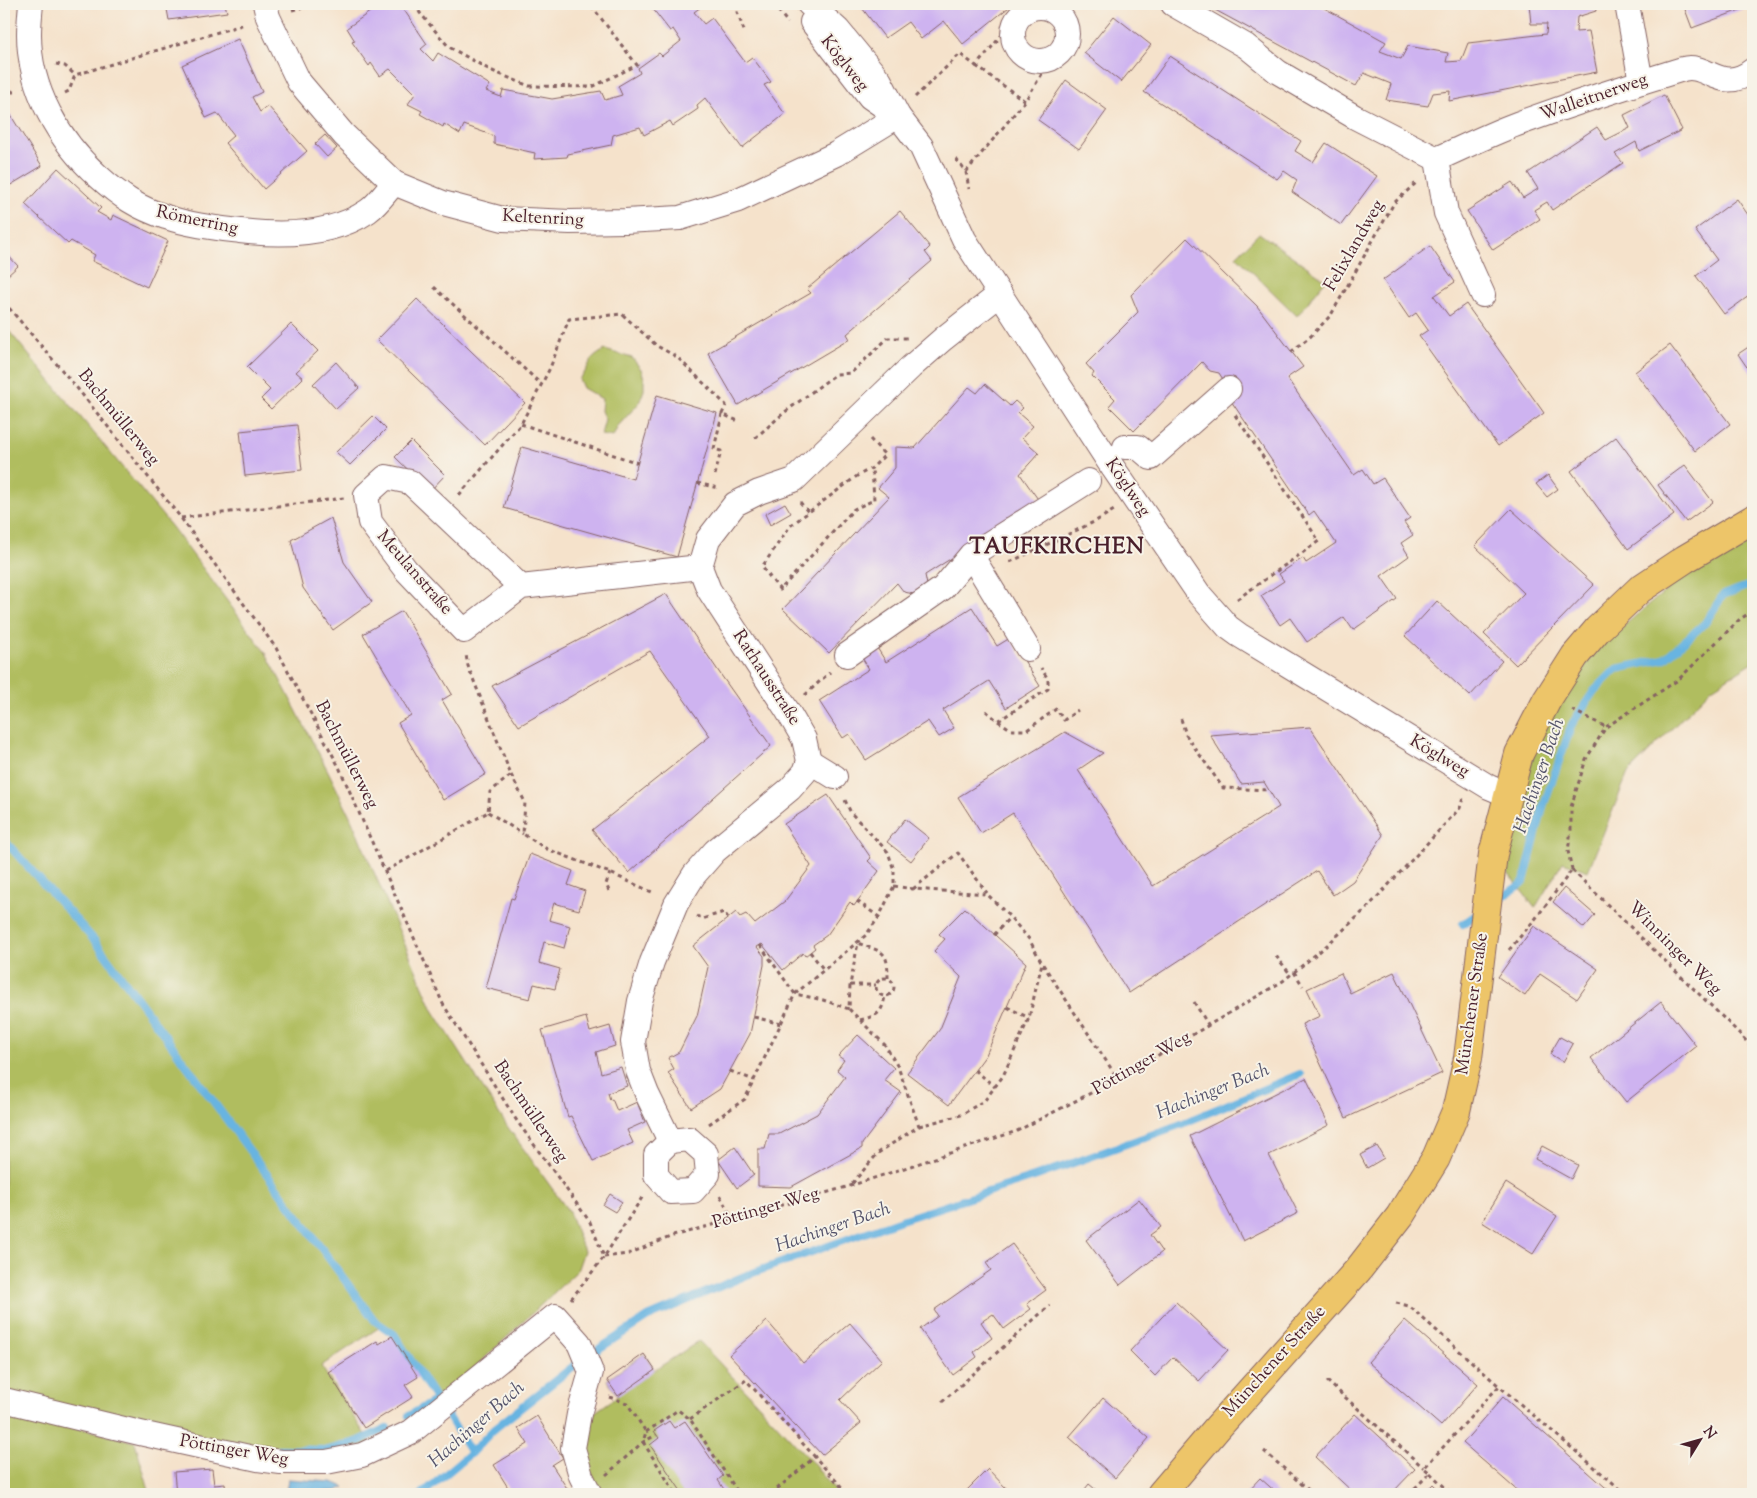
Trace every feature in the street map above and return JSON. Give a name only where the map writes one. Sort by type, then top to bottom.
[{"type":"main road","name":"Münchener Straße","points":[[1161,1494],[1358,1270],[1400,1216],[1436,1158],[1456,1111],[1468,1058],[1493,854],[1520,754],[1544,706],[1575,656],[1598,629],[1640,590],[1685,558],[1753,519]]},
{"type":"street","name":"Römerring","points":[[31,4],[29,36],[33,67],[43,101],[55,124],[64,140],[84,163],[124,198],[142,208],[167,218],[222,229],[248,232],[297,232],[326,229],[348,223],[370,210],[394,183]]},
{"type":"street","name":"Keltenring","points":[[265,4],[268,16],[299,82],[344,135],[394,183],[443,203],[503,219],[598,222],[680,218],[738,200],[836,154],[905,108]]},
{"type":"street","name":"Köglweg","points":[[800,4],[822,36],[870,97],[905,108]]},
{"type":"street","name":"Köglweg","points":[[810,4],[838,30],[905,108],[964,239],[1114,469],[1199,594],[1216,614],[1228,627],[1239,635],[1489,787],[1508,795]]},
{"type":"street","points":[[1173,4],[1246,46],[1278,72],[1355,118],[1437,159],[1446,213],[1483,295]]},
{"type":"street","points":[[1627,4],[1641,82]]},
{"type":"street","points":[[1035,7],[1054,7],[1067,30],[1064,46],[1052,58],[1044,60],[1029,58],[1017,47],[1014,32],[1016,23],[1027,10],[1035,7]]},
{"type":"street","name":"Walleitnerweg","points":[[1437,159],[1516,124],[1690,67],[1723,80],[1745,77],[1753,70]]},
{"type":"street","points":[[366,495],[386,477],[410,482],[521,587],[700,567],[708,539],[735,504],[759,492],[794,480],[912,366],[1000,294]]},
{"type":"street","points":[[1126,447],[1138,447],[1151,458],[1226,392]]},
{"type":"street","points":[[846,655],[943,588],[983,566],[1088,481]]},
{"type":"street","name":"Meulanstraße","points":[[366,495],[370,522],[406,570],[464,631],[521,587]]},
{"type":"street","points":[[983,566],[1034,658]]},
{"type":"street","name":"Rathausstraße","points":[[700,567],[709,590],[804,739],[809,761]]},
{"type":"street","points":[[679,1140],[656,1155],[656,1175],[671,1192],[693,1191],[708,1174],[706,1154],[679,1140],[638,1071],[633,1042],[640,1001],[652,962],[676,904],[694,875],[715,851],[790,789],[805,772],[809,761],[835,777]]},
{"type":"street","points":[[555,1316],[580,1342],[589,1381],[581,1407],[573,1448],[588,1494]]},
{"type":"street","name":"Pöttinger Weg","points":[[4,1400],[140,1434],[258,1459],[281,1462],[326,1462],[362,1455],[411,1432],[555,1316]]},
{"type":"path","points":[[300,8],[316,4]]},
{"type":"path","points":[[415,4],[449,47],[490,70],[530,86],[592,87],[637,65],[590,4]]},
{"type":"path","points":[[734,4],[745,33]]},
{"type":"path","points":[[75,75],[239,26]]},
{"type":"path","points":[[976,66],[1001,36],[1014,32]]},
{"type":"path","points":[[905,108],[960,54],[1025,101]]},
{"type":"path","points":[[940,189],[966,172],[1025,101],[1052,58]]},
{"type":"path","points":[[50,62],[65,66],[75,75]]},
{"type":"path","points":[[59,98],[69,91],[75,75]]},
{"type":"path","name":"Felixlandweg","points":[[1291,352],[1331,315],[1394,203],[1418,181],[1437,159]]},
{"type":"path","points":[[434,287],[541,384]]},
{"type":"path","name":"Bachmüllerweg","points":[[4,302],[77,388],[181,518],[276,648],[339,767],[443,1004],[517,1121],[590,1222],[604,1257]]},
{"type":"path","points":[[443,513],[521,424],[550,368],[569,318],[622,314],[657,346],[677,357],[726,404],[714,449],[720,451],[715,475]]},
{"type":"path","points":[[755,438],[785,412],[836,374],[851,373],[888,338],[908,338]]},
{"type":"path","points":[[1216,614],[1319,541],[1226,392]]},
{"type":"path","points":[[722,414],[738,420]]},
{"type":"path","points":[[521,424],[638,463]]},
{"type":"path","points":[[869,438],[885,455],[872,468],[857,476],[790,526],[762,567],[780,590],[854,509],[874,500],[872,468]]},
{"type":"path","points":[[181,518],[366,495]]},
{"type":"path","points":[[800,499],[800,503],[809,513]]},
{"type":"path","points":[[983,566],[1096,521],[1110,513]]},
{"type":"path","points":[[1479,964],[1506,953],[1536,918],[1572,870],[1568,851],[1571,830],[1571,807],[1586,760],[1606,726],[1678,680],[1740,620],[1753,611]]},
{"type":"path","points":[[799,702],[846,655]]},
{"type":"path","points":[[466,658],[511,775],[525,802],[522,834]]},
{"type":"path","points":[[998,721],[1048,688],[1048,679],[1034,658]]},
{"type":"path","points":[[986,711],[1012,730],[1027,730],[1056,709],[1064,720],[1078,710]]},
{"type":"path","points":[[1570,709],[1606,726]]},
{"type":"path","points":[[1180,719],[1186,735],[1223,788],[1269,790]]},
{"type":"path","points":[[488,812],[490,792],[511,775]]},
{"type":"path","name":"Pöttinger Weg","points":[[604,1257],[628,1254],[682,1233],[850,1186],[1017,1131],[1118,1079],[1283,981],[1325,947],[1368,907],[1460,808],[1470,775]]},
{"type":"path","points":[[679,1140],[700,1129],[744,1100],[795,994],[858,943],[879,917],[894,886],[894,870],[888,852],[851,813],[835,777]]},
{"type":"path","points":[[386,872],[488,812]]},
{"type":"path","points":[[488,812],[547,849],[610,873],[676,904],[702,919],[724,912],[728,918]]},
{"type":"path","points":[[913,889],[958,854],[987,894],[1029,939],[1042,963],[1118,1079]]},
{"type":"path","name":"Winninger Weg","points":[[1572,870],[1741,1035],[1753,1049]]},
{"type":"path","points":[[609,891],[606,884],[610,873]]},
{"type":"path","points":[[894,886],[987,894]]},
{"type":"path","points":[[857,902],[879,917]]},
{"type":"path","points":[[994,935],[1010,917]]},
{"type":"path","points":[[858,943],[882,952],[886,956],[888,978]]},
{"type":"path","points":[[848,1009],[850,985],[858,943]]},
{"type":"path","points":[[760,945],[795,994],[823,1000],[848,1009],[885,1045],[898,1067],[919,1126]]},
{"type":"path","points":[[810,952],[824,970]]},
{"type":"path","points":[[1276,956],[1303,986]]},
{"type":"path","points":[[850,1186],[878,1153],[919,1126],[961,1115],[986,1100],[1003,1076],[1029,1018],[1042,963]]},
{"type":"path","points":[[883,977],[888,978],[893,981],[895,986],[894,992],[890,995],[880,995],[876,985],[878,980],[883,977]]},
{"type":"path","points":[[850,985],[876,985]]},
{"type":"path","points":[[860,1020],[875,1016],[880,1012],[883,1008],[884,996]]},
{"type":"path","points":[[1194,1002],[1209,1026]]},
{"type":"path","points":[[1007,1007],[1029,1018]]},
{"type":"path","points":[[754,1017],[781,1024]]},
{"type":"path","points":[[975,1070],[995,1086]]},
{"type":"path","points":[[730,1071],[754,1080]]},
{"type":"path","points":[[555,1316],[579,1291],[604,1257],[656,1175]]},
{"type":"path","points":[[1396,1303],[1409,1306],[1499,1386],[1626,1494]]},
{"type":"path","points":[[942,1402],[1050,1305]]},
{"type":"path","points":[[690,1419],[746,1380],[848,1494]]},
{"type":"path","points":[[589,1381],[627,1403],[646,1432]]},
{"type":"path","points":[[1326,1381],[1452,1494]]},
{"type":"path","points":[[1424,1468],[1499,1386]]},
{"type":"path","points":[[676,1494],[643,1442],[646,1432],[678,1410],[690,1419],[739,1494]]},
{"type":"path","points":[[588,1494],[643,1442],[656,1434]]},
{"type":"path","points":[[1264,1451],[1313,1494]]},
{"type":"path","points":[[771,1494],[816,1456]]},
{"type":"path","points":[[1409,1494],[1430,1473]]},
{"type":"path","points":[[889,1494],[893,1491]]},
{"type":"green space","points":[[1259,233],[1326,280],[1297,316],[1236,256]]},
{"type":"green space","points":[[4,325],[172,527],[266,653],[350,816],[433,1010],[507,1126],[569,1212],[584,1251],[577,1271],[437,1403],[393,1335],[380,1327],[321,1366],[371,1444],[325,1455],[281,1454],[4,1394]]},
{"type":"green space","points":[[605,350],[632,358],[641,369],[644,378],[644,390],[639,403],[618,426],[613,437],[601,435],[605,419],[601,411],[602,399],[583,388],[579,379],[594,357]]},
{"type":"green space","points":[[1753,535],[1753,662],[1712,688],[1628,773],[1588,871],[1563,862],[1535,908],[1507,872],[1517,812],[1535,749],[1560,696],[1602,644],[1688,572]]},
{"type":"green space","points":[[699,1341],[811,1461],[838,1494],[603,1494],[599,1490],[585,1462],[585,1419],[618,1396],[607,1380],[644,1354],[655,1370]]},
{"type":"green space","points":[[4,1409],[135,1442],[150,1494],[4,1494]]},
{"type":"water","points":[[288,1479],[332,1482],[345,1487],[336,1491],[286,1493]]},
{"type":"building","points":[[166,4],[225,4],[227,12],[169,20]]},
{"type":"building","points":[[381,4],[400,4],[427,44],[421,49],[433,61],[438,53],[490,85],[486,91],[493,94],[501,97],[503,90],[552,99],[601,91],[605,100],[622,95],[618,86],[640,73],[638,68],[659,53],[662,56],[681,41],[673,29],[670,31],[649,4],[705,4],[694,12],[704,24],[712,18],[745,62],[752,57],[771,82],[764,85],[785,114],[742,148],[705,98],[697,105],[698,109],[673,126],[670,121],[644,135],[640,127],[613,135],[611,145],[568,154],[567,157],[534,159],[535,153],[494,144],[494,136],[464,125],[460,134],[444,124],[443,127],[420,114],[422,111],[408,104],[415,94],[390,69],[380,76],[371,63],[369,66],[352,42],[355,41],[347,28]]},
{"type":"building","points":[[859,4],[1006,4],[1009,7],[963,44],[944,21],[921,39],[908,22],[885,38]]},
{"type":"building","points":[[1204,4],[1317,4],[1386,42],[1380,51],[1401,59],[1408,46],[1448,53],[1446,62],[1461,61],[1468,43],[1546,34],[1547,24],[1531,24],[1529,4],[1595,4],[1596,11],[1577,17],[1576,32],[1589,31],[1597,72],[1449,101],[1450,91],[1433,93],[1428,106],[1386,100],[1391,84],[1364,73],[1356,86]]},
{"type":"building","points":[[1683,4],[1753,4],[1753,5],[1692,28]]},
{"type":"building","points":[[1114,16],[1151,45],[1121,82],[1084,53]]},
{"type":"building","points":[[238,39],[262,92],[252,97],[260,112],[268,106],[307,151],[264,189],[225,143],[234,135],[217,113],[206,118],[182,65]]},
{"type":"building","points":[[1170,56],[1301,141],[1295,151],[1313,162],[1326,143],[1377,176],[1341,225],[1292,192],[1297,180],[1284,171],[1277,179],[1144,92]]},
{"type":"building","points":[[1066,80],[1107,110],[1079,149],[1038,120]]},
{"type":"building","points":[[1664,95],[1682,130],[1639,151],[1636,142],[1615,154],[1623,163],[1552,210],[1547,202],[1534,210],[1540,219],[1493,250],[1467,211],[1512,182],[1523,198],[1538,189],[1528,173],[1597,127],[1606,140],[1630,128],[1624,115]]},
{"type":"building","points":[[10,114],[42,166],[4,189],[4,117]]},
{"type":"building","points":[[325,135],[337,148],[327,157],[315,144]]},
{"type":"building","points":[[58,168],[101,208],[97,212],[111,220],[113,215],[168,241],[147,287],[92,261],[95,255],[71,241],[68,244],[25,204]]},
{"type":"building","points":[[1737,199],[1753,222],[1753,293],[1724,314],[1696,276],[1717,260],[1695,230]]},
{"type":"building","points":[[900,211],[930,247],[925,252],[932,261],[847,334],[850,339],[738,405],[708,353],[811,293],[807,289]]},
{"type":"building","points":[[1187,238],[1257,306],[1303,367],[1287,378],[1354,475],[1363,469],[1373,484],[1383,478],[1410,518],[1404,522],[1413,535],[1401,543],[1409,556],[1381,576],[1397,599],[1353,630],[1344,617],[1307,642],[1290,618],[1280,625],[1261,596],[1284,581],[1279,574],[1303,558],[1306,563],[1336,543],[1314,511],[1309,515],[1229,398],[1233,395],[1219,373],[1210,371],[1202,362],[1134,431],[1109,406],[1115,399],[1092,376],[1094,373],[1086,364],[1138,312],[1131,295]]},
{"type":"building","points":[[1430,246],[1455,282],[1434,296],[1449,316],[1466,304],[1544,413],[1498,446],[1419,336],[1428,330],[1416,313],[1409,318],[1383,280]]},
{"type":"building","points":[[4,251],[18,266],[7,276],[4,272]]},
{"type":"building","points":[[417,299],[525,403],[485,445],[377,340]]},
{"type":"building","points":[[291,324],[318,351],[296,372],[303,378],[271,409],[261,399],[270,390],[247,367]]},
{"type":"building","points":[[1753,344],[1753,376],[1738,354]]},
{"type":"building","points":[[1670,345],[1730,424],[1695,451],[1635,372]]},
{"type":"building","points":[[336,362],[359,388],[336,409],[313,384]]},
{"type":"building","points":[[985,384],[1010,406],[1015,401],[1023,408],[1018,413],[1033,426],[1022,438],[1039,453],[1020,474],[1040,502],[925,575],[927,585],[925,588],[914,594],[904,592],[897,583],[829,653],[783,609],[889,497],[878,488],[895,468],[895,447],[915,448],[969,387],[977,393]]},
{"type":"building","points":[[657,395],[717,413],[677,557],[504,508],[522,447],[633,479]]},
{"type":"building","points":[[373,416],[386,429],[350,465],[336,452]]},
{"type":"building","points":[[297,425],[302,470],[245,476],[240,431]]},
{"type":"building","points":[[1616,437],[1674,515],[1628,549],[1571,471]]},
{"type":"building","points":[[411,441],[445,475],[430,491],[395,457]]},
{"type":"building","points":[[1685,465],[1713,502],[1686,522],[1658,485]]},
{"type":"building","points":[[1548,475],[1558,489],[1547,497],[1536,484]]},
{"type":"building","points":[[785,503],[791,513],[770,525],[765,514]]},
{"type":"building","points":[[1511,509],[1594,585],[1516,665],[1484,634],[1524,593],[1475,546]]},
{"type":"building","points":[[331,518],[344,562],[372,602],[333,630],[303,588],[291,540]]},
{"type":"building","points":[[666,594],[771,746],[629,873],[592,830],[710,736],[650,651],[519,726],[492,686]]},
{"type":"building","points":[[1437,601],[1502,661],[1470,696],[1405,636]]},
{"type":"building","points":[[972,607],[997,646],[1010,638],[1040,686],[1006,708],[989,681],[943,710],[954,728],[939,737],[928,721],[866,760],[849,734],[843,738],[819,701],[869,669],[861,656],[874,643],[886,662]]},
{"type":"building","points":[[402,611],[452,694],[442,700],[486,774],[443,800],[398,723],[411,715],[363,634]]},
{"type":"building","points":[[1310,727],[1383,835],[1353,881],[1333,895],[1317,871],[1129,993],[1013,813],[981,833],[958,797],[1065,732],[1103,753],[1078,770],[1153,886],[1279,807],[1264,782],[1241,784],[1210,735]]},
{"type":"building","points":[[828,795],[871,858],[868,861],[879,871],[854,906],[850,902],[827,935],[813,945],[815,948],[805,956],[803,953],[783,970],[762,944],[757,947],[764,956],[764,965],[750,1034],[720,1089],[691,1108],[668,1073],[674,1069],[668,1058],[679,1052],[697,1016],[708,967],[693,946],[736,912],[740,917],[746,914],[755,924],[785,901],[811,866],[784,824]]},
{"type":"building","points":[[905,819],[929,838],[911,861],[887,842]]},
{"type":"building","points":[[530,854],[573,871],[568,885],[585,891],[579,910],[554,903],[549,920],[570,926],[564,948],[544,942],[539,963],[560,969],[555,989],[534,984],[530,999],[486,988],[511,898],[514,899]]},
{"type":"building","points":[[1564,888],[1595,915],[1584,928],[1553,902]]},
{"type":"building","points":[[965,908],[1026,963],[986,1055],[949,1105],[907,1073],[940,1029],[961,977],[934,951],[945,939],[939,934]]},
{"type":"building","points":[[1534,926],[1598,969],[1577,999],[1540,974],[1525,996],[1498,977]]},
{"type":"building","points":[[1394,972],[1442,1073],[1346,1118],[1302,1024],[1320,1016],[1307,989],[1341,973],[1350,993]]},
{"type":"building","points":[[1661,1002],[1696,1046],[1626,1102],[1591,1058]]},
{"type":"building","points":[[586,1017],[590,1032],[610,1026],[615,1046],[596,1052],[601,1073],[621,1067],[627,1086],[608,1093],[610,1100],[612,1099],[617,1111],[637,1102],[645,1122],[627,1130],[633,1143],[593,1161],[571,1116],[568,1117],[542,1030]]},
{"type":"building","points":[[858,1035],[894,1068],[884,1080],[901,1092],[862,1144],[862,1148],[791,1187],[758,1186],[758,1149],[765,1149],[769,1134],[779,1134],[817,1114],[845,1077],[837,1070],[844,1060],[838,1056]]},
{"type":"building","points":[[1560,1037],[1573,1044],[1563,1062],[1550,1054]]},
{"type":"building","points":[[1306,1078],[1329,1125],[1269,1155],[1298,1213],[1243,1241],[1190,1136]]},
{"type":"building","points":[[1377,1146],[1384,1158],[1367,1168],[1360,1155]]},
{"type":"building","points":[[1542,1146],[1578,1165],[1571,1179],[1535,1159]]},
{"type":"building","points":[[735,1147],[754,1175],[737,1188],[718,1160]]},
{"type":"building","points":[[1506,1183],[1557,1216],[1533,1254],[1482,1222]]},
{"type":"building","points":[[610,1194],[622,1202],[615,1212],[603,1205]]},
{"type":"building","points":[[1139,1199],[1161,1227],[1150,1235],[1162,1252],[1120,1285],[1086,1240]]},
{"type":"building","points":[[1012,1244],[1046,1290],[1027,1304],[1031,1309],[1004,1329],[993,1314],[981,1322],[992,1338],[974,1352],[977,1357],[953,1375],[920,1329],[938,1316],[934,1310],[991,1270],[986,1263]]},
{"type":"building","points":[[1176,1302],[1228,1350],[1199,1381],[1173,1357],[1155,1376],[1130,1351]]},
{"type":"building","points":[[1405,1320],[1478,1384],[1441,1426],[1368,1362]]},
{"type":"building","points":[[767,1321],[803,1363],[850,1323],[882,1360],[840,1400],[861,1423],[822,1455],[729,1355]]},
{"type":"building","points":[[392,1336],[418,1377],[405,1385],[413,1397],[364,1428],[328,1372],[377,1341],[379,1344]]},
{"type":"building","points":[[644,1354],[655,1370],[618,1396],[607,1380]]},
{"type":"building","points":[[1503,1397],[1613,1494],[1521,1494],[1463,1443]]},
{"type":"building","points":[[1103,1398],[1149,1438],[1115,1478],[1069,1437]]},
{"type":"building","points":[[1355,1414],[1415,1469],[1391,1494],[1355,1494],[1315,1457]]},
{"type":"building","points":[[537,1416],[563,1458],[552,1465],[570,1493],[568,1494],[512,1494],[494,1465],[528,1444],[518,1428]]},
{"type":"building","points":[[669,1421],[674,1428],[685,1421],[723,1476],[718,1480],[727,1494],[683,1494],[650,1445],[659,1438],[654,1431]]},
{"type":"building","points":[[212,1469],[214,1485],[225,1484],[226,1494],[176,1494],[174,1472]]},
{"type":"building","points":[[988,1469],[1013,1494],[963,1494]]},
{"type":"building","points":[[1260,1478],[1278,1494],[1245,1494]]},
{"type":"building","points":[[1089,1484],[1101,1494],[1081,1494]]},
{"type":"building","points":[[1433,1484],[1443,1494],[1423,1494]]},
{"type":"waterway","name":"Hachinger Bach","points":[[1493,904],[1524,882],[1543,807],[1572,724],[1594,691],[1616,669],[1664,659],[1705,623],[1723,595],[1753,584]]},
{"type":"waterway","points":[[4,840],[95,941],[375,1321],[394,1334],[436,1399]]},
{"type":"waterway","name":"Hachinger Bach","points":[[1463,924],[1479,913]]},
{"type":"waterway","name":"Hachinger Bach","points":[[422,1494],[471,1453],[494,1429],[580,1361],[648,1317],[747,1275],[901,1220],[1034,1177],[1179,1125],[1300,1074]]},
{"type":"waterway","points":[[409,1416],[431,1403]]},
{"type":"waterway","points":[[447,1414],[471,1453]]},
{"type":"waterway","points":[[281,1449],[328,1450],[359,1441],[387,1428]]},
{"type":"district","name":"TAUFKIRCHEN","points":[[1057,548]]}]
